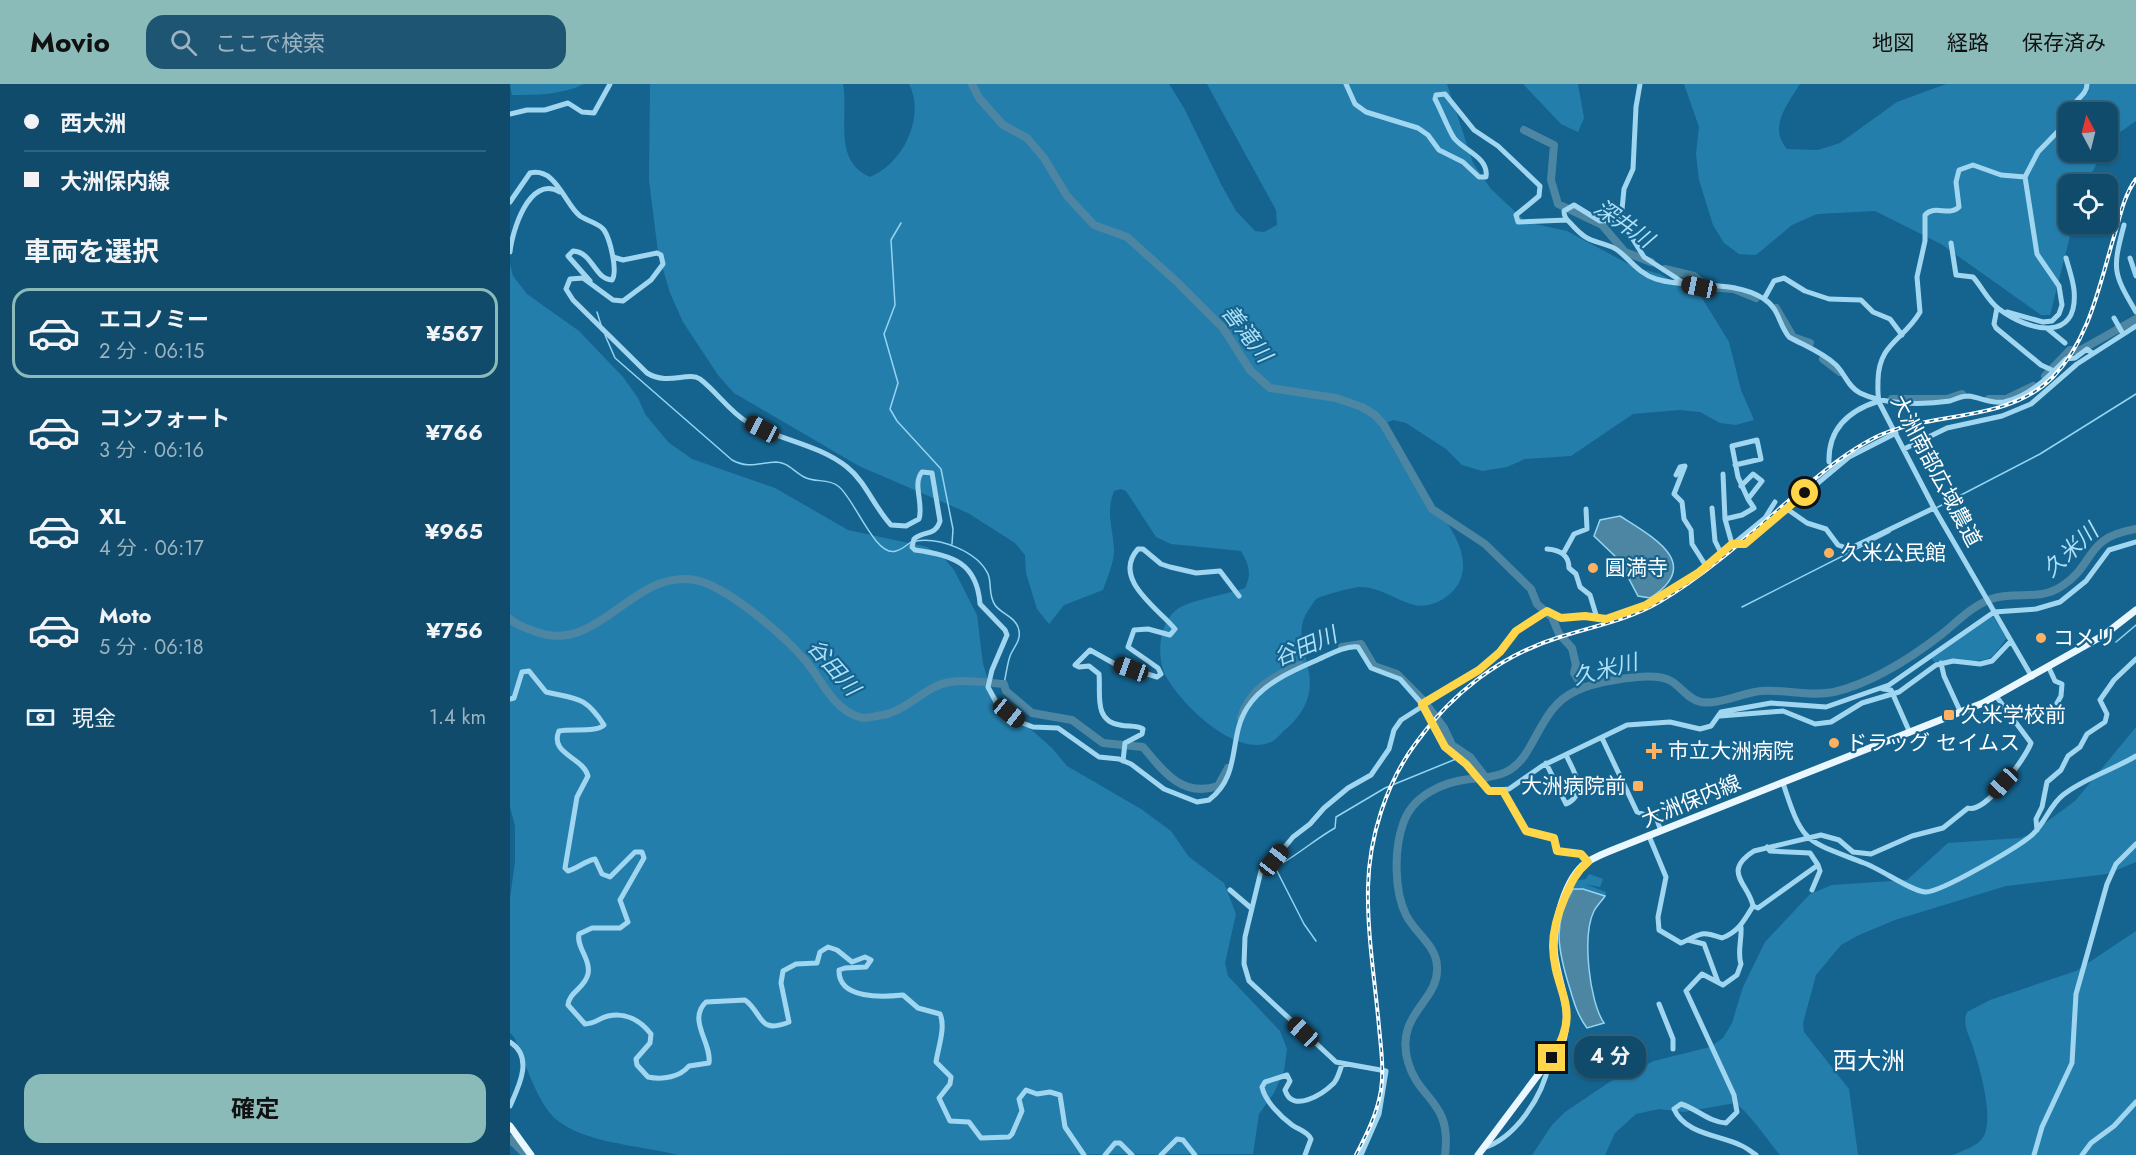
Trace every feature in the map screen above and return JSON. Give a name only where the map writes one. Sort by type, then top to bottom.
[{"type":"main road","name":"大洲保内線","points":[[1588,862],[1911,733],[1996,696],[2049,668],[2111,630],[2136,610]]},
{"type":"main road","points":[[1478,1155],[1562,1043],[1567,1028],[1565,995],[1553,948],[1556,922],[1572,881],[1588,862]]},
{"type":"main road","points":[[511,1128],[531,1155]]},
{"type":"street","points":[[510,114],[527,110],[545,110],[568,103],[582,112],[594,113],[610,84]]},
{"type":"street","points":[[1346,84],[1355,104],[1366,112],[1418,128],[1428,135],[1439,150],[1463,162],[1479,177],[1486,177],[1485,167],[1472,150],[1453,136],[1436,99],[1436,96],[1445,94],[1474,130],[1498,146],[1519,169],[1540,186],[1539,196],[1516,215],[1518,222],[1567,220]]},
{"type":"street","points":[[1640,84],[1636,107],[1633,169],[1624,189],[1621,220],[1644,257],[1686,284]]},
{"type":"street","points":[[2074,102],[2086,91],[2087,84]]},
{"type":"street","points":[[2002,312],[2043,322],[2052,321],[2059,314],[2062,305],[2059,286],[2037,254],[2025,177],[2038,152],[2058,131]]},
{"type":"street","name":"大洲南部広域農道","points":[[2025,177],[2001,175],[1973,165],[1959,170],[1956,182],[1959,207],[1949,212],[1934,210],[1925,215],[1925,241],[1917,277],[1920,312],[1880,358],[1878,399],[1934,508],[2032,677]]},
{"type":"street","points":[[510,202],[526,177],[536,171],[550,177],[582,218],[604,230],[613,257],[615,276],[612,280],[607,280],[586,255],[579,251],[570,253],[569,260],[613,300],[623,301],[651,280],[663,264],[661,255],[657,253],[623,260],[613,257]]},
{"type":"street","points":[[510,252],[512,234],[520,214],[542,190],[552,188],[560,192]]},
{"type":"street","points":[[1621,220],[1600,220],[1574,205],[1564,211],[1567,220],[1587,240],[1616,249],[1626,261],[1656,279],[1686,284],[1733,287],[1764,299],[1775,310],[1789,337],[1810,346],[1835,364],[1858,392],[1878,399],[1905,403],[1946,401],[1967,396],[1990,402],[2005,401],[2033,388],[2066,359],[2075,358],[2087,349],[2092,353]]},
{"type":"street","points":[[2124,225],[2116,254],[2115,276],[2136,312]]},
{"type":"street","points":[[1951,243],[1956,275],[1973,277],[1996,308],[2002,312],[2028,325],[2048,329],[2060,327],[2068,321],[2071,313],[2074,289],[2066,258]]},
{"type":"street","points":[[2130,258],[2136,276]]},
{"type":"street","points":[[591,282],[583,278],[570,279],[566,289],[569,296],[647,373],[662,380],[688,376],[699,379],[722,403],[746,421],[838,460],[854,473],[891,525],[906,526],[919,519],[921,507],[918,479],[922,472],[932,473],[940,521],[938,529],[914,539],[912,547],[915,550],[950,558],[971,572],[979,587],[980,604],[1005,630],[1004,644],[992,670],[989,694],[1020,722],[1033,727],[1058,728],[1099,757],[1123,760],[1164,789],[1197,802],[1209,800],[1227,780],[1243,715],[1262,690],[1313,662],[1356,646],[1371,668],[1400,679],[1422,704],[1445,747],[1470,768],[1485,788],[1489,791],[1503,791],[1546,763],[1634,723],[1670,722],[1705,728],[1716,722],[1721,712],[1771,703],[1826,707],[1875,690],[1899,680],[1994,611],[2036,609],[2060,602],[2086,581],[2109,550],[2136,542]]},
{"type":"street","points":[[1764,299],[1774,281],[1784,278],[1821,297],[1839,301],[1856,299],[1864,302],[1873,312],[1894,322],[1902,335]]},
{"type":"street","points":[[1996,308],[1994,324],[1996,328],[2041,365],[2052,370]]},
{"type":"street","points":[[2114,318],[2123,334]]},
{"type":"street","points":[[1904,449],[1947,428],[2002,416],[2031,404],[2092,353],[2136,326]]},
{"type":"street","points":[[2048,329],[2065,343]]},
{"type":"street","points":[[1829,462],[1830,445],[1847,416],[1878,399]]},
{"type":"street","points":[[1734,543],[1745,544],[1849,457],[1896,433]]},
{"type":"street","points":[[1725,519],[1742,515],[1754,508],[1741,486],[1736,465],[1732,446],[1757,441],[1761,459],[1736,465]]},
{"type":"street","points":[[1676,475],[1680,467],[1685,466],[1674,494],[1682,502],[1684,519],[1691,530],[1692,544],[1706,566]]},
{"type":"street","points":[[1723,474],[1725,519],[1734,543]]},
{"type":"street","points":[[1741,486],[1753,474],[1761,482],[1748,499]]},
{"type":"street","points":[[1361,1155],[1379,1114],[1386,1071],[1341,1064],[1327,1055],[1249,981],[1244,964],[1245,937],[1261,871],[1324,808],[1348,788],[1371,775],[1392,744],[1396,724],[1422,704],[1479,670],[1500,652],[1516,631],[1547,611],[1561,618],[1612,618],[1646,605],[1685,582],[1706,566],[1765,518],[1775,502]]},
{"type":"street","points":[[1712,508],[1715,541],[1721,554]]},
{"type":"street","points":[[1787,509],[1807,523],[1826,529],[1838,545],[1849,549],[1934,508]]},
{"type":"street","points":[[1563,554],[1574,534],[1587,529],[1586,509]]},
{"type":"street","points":[[1123,760],[1125,742],[1142,734],[1143,729],[1121,726],[1108,720],[1099,706],[1099,674],[1089,666],[1075,665],[1089,650],[1146,675],[1157,677],[1161,674],[1158,668],[1128,647],[1134,630],[1148,629],[1170,635],[1175,629],[1149,604],[1136,587],[1130,566],[1132,556],[1138,549],[1143,549],[1161,564],[1170,567],[1196,573],[1220,571],[1239,596]]},
{"type":"street","points":[[1547,549],[1557,549],[1569,562],[1569,568],[1576,574],[1580,587],[1590,595],[1597,618]]},
{"type":"street","points":[[1720,716],[1784,711],[1815,724],[1831,722],[1862,703],[1894,694],[1927,669],[1941,663],[1986,663],[2011,641]]},
{"type":"street","points":[[2037,830],[2036,819],[2042,807],[2047,782],[2061,770],[2068,756],[2080,747],[2087,734],[2105,723],[2107,714],[2100,700],[2114,680],[2136,659]]},
{"type":"street","points":[[1941,663],[1961,712]]},
{"type":"street","points":[[2049,668],[2055,681],[2062,684],[2061,696],[2056,703]]},
{"type":"street","points":[[510,699],[514,698],[522,672],[529,671],[546,693],[571,695],[584,701],[604,725],[596,729],[570,728],[559,731],[557,735],[561,749],[584,766],[588,776],[577,797],[565,868],[568,871],[574,870],[587,861],[595,859],[602,874],[610,877],[635,852],[642,852],[644,858],[620,900],[628,922],[621,928],[592,928],[579,934],[579,941],[587,957],[589,970],[584,984],[570,997],[568,1005],[585,1024],[594,1023],[609,1016],[630,1016],[638,1021],[651,1034],[650,1043],[636,1059],[637,1065],[648,1077],[677,1076],[683,1074],[689,1066],[709,1063],[699,1018],[702,1005],[711,1000],[745,1000],[760,1021],[771,1026],[789,1022],[781,989],[783,971],[796,964],[817,963],[820,952],[828,947],[837,950],[852,962],[865,957],[871,960],[866,967],[839,970],[839,978],[848,988],[869,996],[903,995],[918,1008],[940,1014],[943,1021],[940,1031],[942,1040],[936,1062],[951,1077],[950,1084],[939,1098],[950,1120],[969,1122],[981,1138],[1009,1137],[1023,1111],[1019,1099],[1021,1094],[1026,1090],[1037,1094],[1055,1092],[1060,1095],[1065,1127],[1084,1155]]},
{"type":"street","points":[[1875,690],[1892,690],[1911,733]]},
{"type":"street","points":[[1818,865],[1758,908],[1753,906],[1737,873],[1749,854],[1767,847],[1806,837],[1827,836],[1839,840],[1853,852],[1871,854],[1912,836],[1943,828],[1968,808],[1972,810],[1981,807],[2003,783],[2031,743],[1996,696]]},
{"type":"street","points":[[1602,738],[1636,812],[1646,815],[1654,812],[1661,831]]},
{"type":"street","points":[[1546,763],[1566,804],[1569,803],[1579,794],[1580,788],[1566,755]]},
{"type":"street","points":[[1783,783],[1794,817],[1806,837],[1820,846],[1892,875],[1912,888],[1929,892],[1949,885],[2023,842],[2037,830],[2064,794],[2136,756]]},
{"type":"street","points":[[1503,791],[1526,831],[1554,838],[1557,851],[1581,854],[1588,862]]},
{"type":"street","points":[[1649,836],[1666,877],[1658,917],[1659,930],[1682,943],[1698,933],[1705,932],[1722,938],[1741,927],[1753,906]]},
{"type":"street","points":[[2034,1155],[2042,1126],[2072,1063],[2076,994],[2107,884],[2116,864],[2136,844]]},
{"type":"street","points":[[1767,847],[1770,851],[1810,853],[1820,871],[1812,890]]},
{"type":"street","points":[[1230,890],[1251,908]]},
{"type":"street","points":[[1741,927],[1742,942],[1738,955],[1741,964],[1730,982],[1723,984],[1702,974],[1686,991],[1734,1095],[1737,1112],[1726,1123],[1719,1123],[1681,1104],[1674,1109],[1695,1128],[1709,1136],[1740,1145],[1756,1155]]},
{"type":"street","points":[[1688,940],[1704,944],[1718,982]]},
{"type":"street","points":[[1659,1004],[1673,1039],[1673,1050]]},
{"type":"street","points":[[510,1042],[519,1051],[524,1064],[519,1087],[510,1106]]},
{"type":"street","points":[[1483,1148],[1497,1144],[1521,1120],[1546,1077],[1549,1063]]},
{"type":"street","points":[[1305,1155],[1311,1139],[1309,1135],[1290,1124],[1272,1106],[1262,1087],[1265,1082],[1287,1075],[1290,1081],[1285,1090],[1287,1096],[1293,1100],[1308,1101],[1335,1082],[1341,1064]]},
{"type":"street","points":[[2082,1155],[2091,1143],[2114,1126],[2136,1102]]},
{"type":"street","points":[[510,1120],[511,1128]]},
{"type":"street","points":[[1161,1155],[1176,1139],[1183,1140],[1195,1155]]},
{"type":"street","points":[[1105,1155],[1116,1143],[1120,1143],[1132,1155]]},
{"type":"shaded area","points":[[510,84],[584,84],[558,92],[512,95]]},
{"type":"shaded area","points":[[650,84],[843,84],[846,149],[858,169],[870,177],[882,171],[892,161],[908,138],[915,110],[914,97],[909,84],[1169,84],[1184,108],[1236,211],[1255,231],[1264,232],[1277,225],[1276,210],[1207,84],[1447,84],[1473,163],[1491,189],[1526,222],[1567,231],[1634,267],[1660,274],[1702,298],[1729,342],[1741,390],[1754,420],[1736,425],[1720,423],[1700,412],[1679,410],[1633,414],[1571,456],[1525,459],[1507,467],[1482,471],[1462,465],[1446,449],[1406,423],[1393,420],[1386,423],[1389,441],[1399,459],[1444,519],[1456,539],[1463,559],[1461,578],[1448,596],[1428,605],[1414,605],[1362,587],[1340,591],[1317,599],[1303,622],[1302,636],[1310,679],[1308,695],[1301,712],[1273,741],[1259,745],[1244,743],[1228,737],[1213,727],[1185,702],[1163,670],[1160,651],[1163,630],[1172,614],[1179,608],[1192,602],[1245,588],[1249,570],[1241,551],[1171,544],[1156,537],[1126,491],[1121,489],[1114,491],[1110,514],[1114,553],[1103,590],[1064,605],[1049,624],[1037,609],[1026,573],[1025,555],[1015,543],[968,513],[859,466],[734,393],[718,375],[683,322],[670,293],[658,252],[649,180]]},
{"type":"shaded area","points":[[1523,84],[1578,84],[1584,118],[1578,132],[1561,124]]},
{"type":"shaded area","points":[[1684,84],[1800,84],[1785,108],[1779,124],[1779,133],[1787,149],[1818,150],[1840,143],[1897,102],[1946,84],[2136,84],[2136,121],[2118,134],[2118,102],[2058,102],[2058,162],[2098,162],[2091,174],[2058,174],[2058,234],[2070,234],[2050,315],[2041,315],[1941,244],[1875,211],[1817,214],[1792,225],[1756,255],[1739,254],[1724,243],[1713,225],[1699,180],[1696,154],[1699,127]]},
{"type":"shaded area","points":[[510,264],[513,276],[527,294],[579,331],[623,377],[638,398],[645,414],[668,442],[692,459],[775,488],[848,530],[927,547],[943,557],[954,570],[977,615],[983,664],[990,686],[1002,704],[1052,748],[1067,766],[1141,809],[1171,831],[1189,857],[1224,883],[1236,914],[1225,963],[1228,976],[1280,1031],[1287,1049],[1284,1071],[1274,1093],[1259,1114],[1253,1154],[678,1155],[590,1137],[560,1122],[549,1112],[538,1095],[514,1037],[510,1033],[510,898],[515,862],[515,826],[510,807]]},
{"type":"shaded area","points":[[1620,516],[1658,542],[1668,552],[1673,563],[1673,574],[1666,586],[1650,598],[1638,596],[1619,560],[1594,536],[1600,520]]},
{"type":"shaded area","points":[[1992,615],[2007,638],[1991,657],[1980,660],[1934,662],[1931,657]]},
{"type":"shaded area","points":[[2136,727],[2136,862],[2107,874],[2006,886],[1895,920],[1841,945],[1816,975],[1803,1023],[1804,1032],[1849,1089],[1858,1155],[1780,1155],[1740,1106],[1735,1103],[1684,1112],[1659,1109],[1636,1114],[1615,1133],[1605,1155],[1532,1155],[1552,1125],[1565,1112],[1611,1081],[1654,1061],[1710,1047],[1723,1038],[1732,1023],[1743,987],[1765,942],[1810,894],[1832,885],[1907,880],[1948,843],[2020,838],[2029,835],[2075,801]]},
{"type":"shaded area","points":[[1589,874],[1603,879],[1600,887],[1585,884],[1606,892],[1605,896],[1583,889],[1570,889],[1574,881],[1586,879]]},
{"type":"shaded area","points":[[1573,889],[1583,889],[1605,896],[1595,909],[1588,936],[1591,984],[1594,1000],[1604,1023],[1587,1028],[1575,1004],[1560,951],[1559,926],[1566,902]]},
{"type":"shaded area","points":[[2136,931],[2136,1155],[1952,1155],[1978,1143],[1987,1127],[1984,1090],[1966,1028],[1967,1012],[1990,1000],[2076,971]]},
{"type":"waterway","name":"善滝川","points":[[972,84],[979,98],[1003,125],[1027,138],[1044,158],[1067,196],[1094,225],[1127,237],[1176,281],[1223,328],[1250,370],[1270,388],[1336,398],[1362,407],[1375,415],[1384,425],[1432,509],[1485,544],[1531,589],[1537,604],[1552,617],[1559,634],[1572,648],[1576,665],[1574,673],[1583,688]]},
{"type":"waterway","name":"深井川","points":[[1524,130],[1554,145],[1551,180],[1558,204],[1602,225],[1625,252],[1651,262]]},
{"type":"waterway","points":[[901,223],[891,240],[895,305],[884,334],[898,383],[890,409],[897,421],[941,469],[953,529],[952,544]]},
{"type":"waterway","name":"深井川","points":[[1665,269],[1694,276],[1707,287],[1734,289],[1756,298]]},
{"type":"waterway","name":"深井川","points":[[1776,308],[1793,337],[1810,343]]},
{"type":"waterway","points":[[597,312],[601,325]]},
{"type":"waterway","name":"深井川","points":[[2045,376],[2070,350],[2079,351],[2136,319]]},
{"type":"waterway","points":[[605,335],[615,358],[732,460],[749,465],[780,462],[808,479],[834,484],[844,492],[880,545],[888,551],[896,551],[911,542]]},
{"type":"waterway","name":"深井川","points":[[1823,359],[1840,372]]},
{"type":"waterway","name":"深井川","points":[[1989,399],[2006,399],[2033,386]]},
{"type":"waterway","name":"深井川","points":[[1892,399],[1947,399],[1962,394]]},
{"type":"waterway","points":[[1936,508],[2040,454],[2136,394]]},
{"type":"waterway","name":"久米川","points":[[1445,1155],[1444,1123],[1433,1102],[1413,1075],[1405,1045],[1407,1031],[1412,1020],[1432,989],[1437,966],[1429,945],[1406,915],[1397,882],[1400,834],[1407,814],[1421,798],[1449,783],[1506,772],[1525,755],[1545,720],[1563,699],[1576,691],[1596,684],[1624,678],[1663,678],[1671,681],[1693,699],[1708,702],[1761,691],[1816,694],[1834,692],[1863,683],[1904,661],[1984,602],[2009,595],[2045,594],[2062,586],[2081,569],[2092,552],[2107,538],[2136,529]]},
{"type":"waterway","points":[[1742,607],[1890,532]]},
{"type":"waterway","points":[[916,541],[935,541],[956,547],[975,559],[988,574],[993,601],[998,608],[1013,619],[1019,631],[1018,641],[1009,659],[1004,684]]},
{"type":"waterway","name":"谷田川","points":[[510,619],[534,631],[557,636],[577,632],[597,623],[653,587],[673,580],[695,580],[708,584],[738,601],[769,625],[804,659],[834,700],[859,717],[868,718],[898,710],[940,684],[957,681],[1004,684],[1006,691],[1032,713],[1072,720],[1103,743],[1143,747],[1166,773],[1184,785],[1205,789],[1218,786],[1228,768]]},
{"type":"waterway","points":[[2116,642],[2136,625]]},
{"type":"waterway","name":"谷田川","points":[[1342,647],[1361,644],[1374,666],[1397,674],[1423,700],[1444,728],[1452,745],[1470,757],[1486,778]]},
{"type":"waterway","name":"谷田川","points":[[1241,718],[1250,699],[1257,691],[1272,679],[1300,665]]},
{"type":"waterway","points":[[1263,872],[1290,859],[1335,828],[1336,817],[1385,788],[1456,759]]},
{"type":"waterway","points":[[1276,869],[1304,924],[1316,941]]},
{"type":"waterway","points":[[510,1139],[526,1155]]},
{"type":"railway","points":[[1356,1155],[1374,1116],[1382,1082],[1369,922],[1368,887],[1372,849],[1381,812],[1396,775],[1430,725],[1445,708],[1479,678],[1518,654],[1560,637],[1635,614],[1659,602],[1725,556],[1829,467],[1876,437],[1921,423],[1991,410],[2034,392],[2053,377],[2077,345],[2093,308],[2124,203],[2136,179]]},
{"type":"place","name":"久米公民館","points":[[1829,553]]},
{"type":"place","name":"圓満寺","points":[[1593,568]]},
{"type":"place","name":"コメリ","points":[[2041,638]]},
{"type":"place","name":"久米学校前","points":[[1949,715]]},
{"type":"place","name":"ドラッグ セイムス","points":[[1834,743]]},
{"type":"place","name":"市立大洲病院","points":[[1654,751]]},
{"type":"place","name":"大洲病院前","points":[[1638,786]]},
{"type":"district","name":"西大洲","points":[[1869,1061]]},
{"type":"route","points":[[1552,1058],[1562,1043],[1567,1028],[1568,1009],[1553,948],[1556,922],[1576,873],[1588,862],[1581,854],[1557,851],[1554,838],[1526,831],[1516,818],[1503,791],[1489,791],[1485,788],[1466,764],[1445,747],[1422,704],[1468,678],[1490,662],[1516,631],[1547,611],[1561,618],[1585,616],[1606,619],[1646,605],[1670,592],[1698,573],[1735,542],[1745,544],[1805,493]]}]
